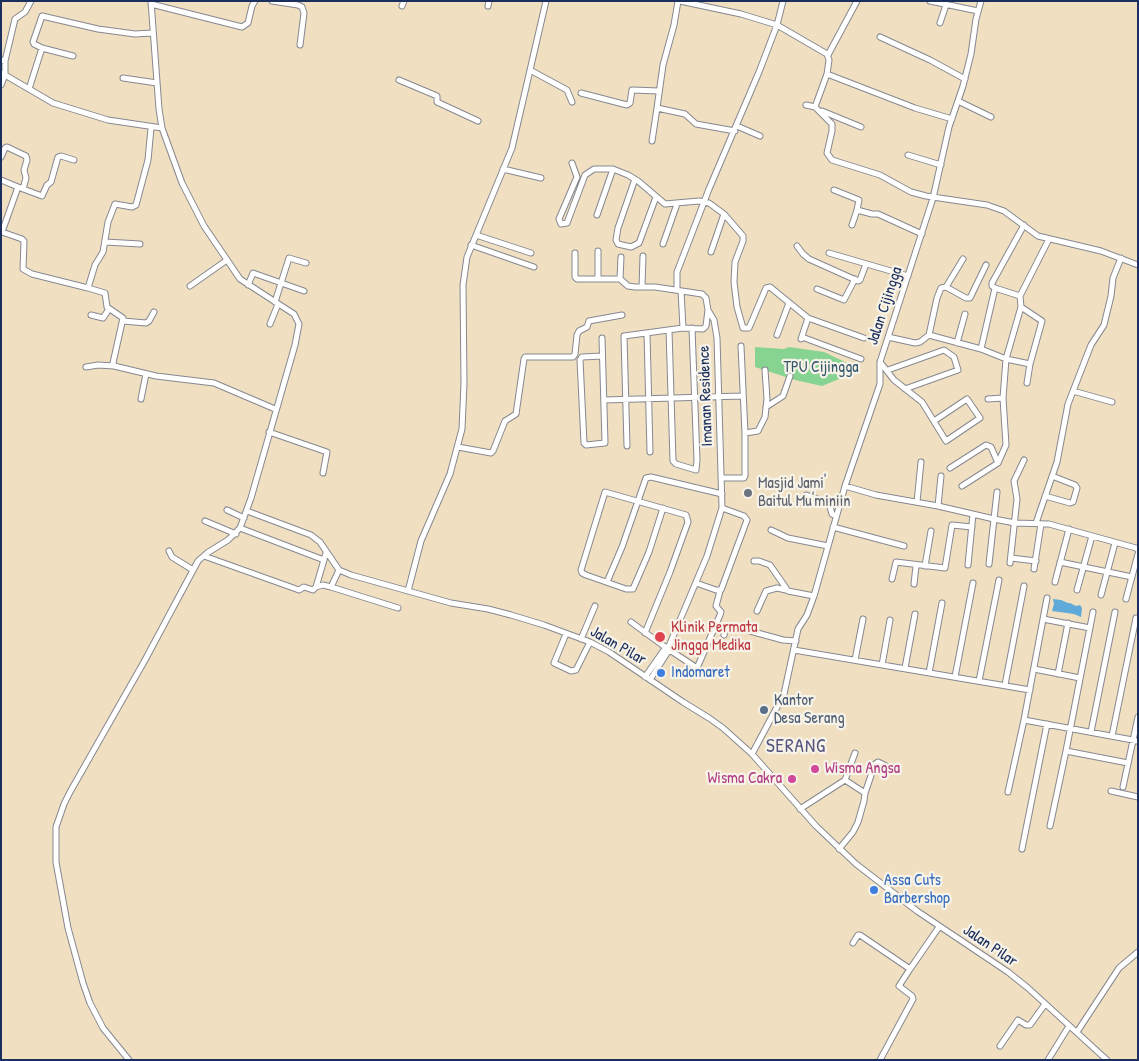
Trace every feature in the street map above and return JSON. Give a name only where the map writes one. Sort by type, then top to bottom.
[{"type":"street","points":[[1,85],[3,60],[15,19],[25,12],[31,1]]},
{"type":"street","points":[[129,1060],[103,1028],[90,1003],[83,983],[68,928],[56,862],[56,827],[70,792],[145,660],[193,570],[204,556],[236,534],[240,528],[247,511],[295,345],[299,324],[294,314],[240,279],[201,220],[190,198],[162,128],[156,83],[151,3],[242,27],[248,22],[252,6],[256,1]]},
{"type":"street","points":[[272,1],[298,4],[302,7],[304,14],[300,45]]},
{"type":"street","points":[[408,591],[422,541],[450,474],[462,429],[464,406],[463,285],[468,257],[512,148],[546,1]]},
{"type":"street","points":[[652,141],[663,66],[679,1],[741,14],[776,25],[828,55]]},
{"type":"street","points":[[682,328],[677,272],[704,201],[736,128],[776,25],[783,1]]},
{"type":"street","points":[[817,109],[827,74],[828,55],[857,1]]},
{"type":"street","points":[[930,1],[978,11]]},
{"type":"street","name":"Jalan Cijingga","points":[[752,754],[783,698],[798,629],[808,615],[845,486],[880,384],[880,362],[933,198],[952,118],[971,54],[981,1]]},
{"type":"street","points":[[940,23],[946,5]]},
{"type":"street","points":[[73,56],[34,44],[33,42],[42,16],[98,30],[135,34],[152,33]]},
{"type":"street","points":[[880,36],[964,79]]},
{"type":"street","points":[[29,89],[42,48]]},
{"type":"street","points":[[530,70],[567,90],[572,102]]},
{"type":"street","points":[[3,74],[53,103],[108,120],[151,128],[162,128]]},
{"type":"street","points":[[827,74],[915,108],[952,118]]},
{"type":"street","points":[[123,78],[156,83]]},
{"type":"street","points":[[398,80],[437,96],[436,102],[478,121]]},
{"type":"street","points":[[581,93],[627,105],[630,103],[632,90],[659,90]]},
{"type":"street","points":[[958,101],[991,117]]},
{"type":"street","points":[[806,104],[861,127]]},
{"type":"street","points":[[657,108],[685,114],[696,124],[736,128],[760,136]]},
{"type":"street","points":[[817,109],[831,122],[832,126],[827,153],[830,159],[880,175],[911,192],[933,198],[987,205],[1004,211],[1038,236],[1092,248],[1122,258],[1138,266]]},
{"type":"street","points":[[88,288],[95,266],[103,252],[108,222],[115,204],[132,207],[136,205],[148,160],[151,128]]},
{"type":"street","points":[[1,157],[7,147],[26,155],[27,160],[24,170],[26,178],[2,232],[24,241],[22,267],[25,271],[105,293],[106,305],[109,310],[120,316],[123,321],[113,363],[114,366]]},
{"type":"street","points":[[908,156],[941,166]]},
{"type":"street","points":[[1,180],[42,196],[47,185],[51,182],[58,157],[74,160]]},
{"type":"street","points":[[572,164],[576,173],[576,180],[559,219],[561,224],[567,223],[586,174],[594,169],[613,170],[635,179],[665,204],[704,201],[724,214],[743,236],[735,262],[734,282],[735,297],[743,328],[749,328],[768,287],[774,288],[808,318],[864,338]]},
{"type":"street","points":[[503,169],[541,178]]},
{"type":"street","points":[[597,215],[613,170]]},
{"type":"street","points":[[576,173],[586,174]]},
{"type":"street","points":[[635,179],[617,232],[616,240],[618,244],[631,247],[639,243],[656,197]]},
{"type":"street","points":[[834,190],[859,200],[852,225]]},
{"type":"street","points":[[662,244],[677,204]]},
{"type":"street","points":[[857,210],[878,214],[922,234]]},
{"type":"street","points":[[711,252],[724,214]]},
{"type":"street","points":[[1020,296],[995,288],[992,286],[992,282],[1024,225]]},
{"type":"street","points":[[476,235],[531,253]]},
{"type":"street","points":[[962,486],[998,463],[1007,442],[1002,398],[1006,359],[1021,308],[1020,296],[1049,239]]},
{"type":"street","points":[[105,242],[140,244]]},
{"type":"street","points":[[472,246],[534,267]]},
{"type":"street","points":[[798,246],[809,259],[855,280],[860,280],[866,264]]},
{"type":"street","points":[[598,251],[598,279]]},
{"type":"street","name":"Imanan Residence","points":[[575,253],[575,277],[577,279],[620,279],[628,286],[679,290],[704,295],[708,310],[714,320],[717,338],[722,508],[696,583],[668,648],[648,678]]},
{"type":"street","points":[[829,253],[908,276]]},
{"type":"street","points":[[642,287],[643,256]]},
{"type":"street","points":[[620,257],[620,279]]},
{"type":"street","points":[[270,324],[281,282],[290,258],[306,263]]},
{"type":"street","points":[[1034,569],[1038,523],[1057,462],[1067,410],[1091,345],[1104,325],[1113,278],[1122,258]]},
{"type":"street","points":[[888,337],[915,343],[920,342],[929,335],[939,291],[946,287],[962,259]]},
{"type":"street","points":[[190,286],[227,260]]},
{"type":"street","points":[[946,287],[966,298],[970,298],[986,265]]},
{"type":"street","points":[[248,285],[253,273],[304,291]]},
{"type":"street","points":[[817,289],[844,300],[855,280]]},
{"type":"street","points":[[980,349],[995,288]]},
{"type":"street","points":[[777,335],[789,303]]},
{"type":"street","points":[[1021,308],[1042,321],[1027,382]]},
{"type":"street","points":[[91,315],[103,318],[109,310]]},
{"type":"street","points":[[627,446],[623,338],[626,335],[682,328],[705,328],[708,310]]},
{"type":"street","points":[[123,321],[146,323],[154,312]]},
{"type":"street","points":[[458,447],[491,453],[494,451],[505,421],[516,414],[526,356],[573,356],[575,354],[577,335],[579,331],[587,327],[589,320],[622,314]]},
{"type":"street","points":[[957,343],[965,314]]},
{"type":"street","points":[[808,318],[801,338],[862,359]]},
{"type":"street","points":[[668,330],[673,461],[676,464],[696,470],[692,328]]},
{"type":"street","points":[[647,333],[650,452]]},
{"type":"street","points":[[929,335],[980,349],[1006,359],[1030,364]]},
{"type":"street","points":[[602,338],[605,443],[586,445],[584,443],[580,360],[582,357],[602,356]]},
{"type":"street","points":[[721,478],[744,477],[745,433],[741,346]]},
{"type":"street","points":[[888,370],[944,350],[954,358],[958,370],[905,388]]},
{"type":"street","points":[[880,362],[894,380],[922,402],[946,441],[980,418],[967,399],[934,421]]},
{"type":"street","points":[[86,367],[98,365],[114,366],[146,374],[214,382],[275,409]]},
{"type":"street","points":[[745,433],[756,432],[760,429],[766,407],[765,370]]},
{"type":"street","points":[[141,399],[146,374]]},
{"type":"street","points":[[766,407],[784,396],[790,376]]},
{"type":"street","points":[[1073,391],[1112,402]]},
{"type":"street","points":[[604,400],[742,396]]},
{"type":"street","points":[[988,399],[1002,398]]},
{"type":"street","points":[[269,432],[327,452],[323,473]]},
{"type":"street","points":[[950,468],[986,445],[991,447],[998,463]]},
{"type":"street","points":[[1024,460],[1014,481],[1017,499],[1010,561],[1036,561]]},
{"type":"street","points":[[917,502],[921,462]]},
{"type":"street","points":[[938,506],[941,476]]},
{"type":"street","points":[[1045,496],[1070,503],[1073,502],[1077,488],[1075,485],[1052,476]]},
{"type":"street","points":[[607,582],[622,547],[645,480],[649,477],[722,494]]},
{"type":"street","points":[[845,486],[876,495],[938,506],[994,519],[1015,523],[1038,523],[1069,529],[1136,548],[1138,552],[1126,600]]},
{"type":"street","points":[[645,633],[688,522],[686,515],[638,500],[607,492],[603,494],[581,570],[586,575],[626,589],[633,588],[649,552],[662,508]]},
{"type":"street","points":[[989,564],[997,492]]},
{"type":"street","points":[[806,495],[829,503],[832,514],[836,516]]},
{"type":"street","points":[[631,622],[697,667],[720,615],[716,606],[720,591],[747,518],[722,508]]},
{"type":"street","points":[[227,510],[244,518]]},
{"type":"street","points":[[247,511],[311,535],[320,542],[339,570],[331,586]]},
{"type":"street","points":[[968,565],[973,514]]},
{"type":"street","points":[[205,521],[236,534]]},
{"type":"street","points":[[892,579],[896,562],[916,566],[945,568],[952,525],[972,527]]},
{"type":"street","points":[[833,527],[904,546]]},
{"type":"street","points":[[240,528],[324,560]]},
{"type":"street","points":[[1054,582],[1069,529]]},
{"type":"street","points":[[771,530],[788,538],[828,546]]},
{"type":"street","points":[[925,566],[931,531]]},
{"type":"street","points":[[1077,590],[1092,536]]},
{"type":"street","points":[[1101,595],[1115,543]]},
{"type":"street","points":[[169,551],[172,556],[193,570]]},
{"type":"street","points":[[316,587],[326,553]]},
{"type":"street","points":[[204,556],[299,590],[304,587],[313,590],[323,585],[331,586],[398,608]]},
{"type":"street","points":[[754,561],[759,560],[770,565],[786,590]]},
{"type":"street","points":[[1060,562],[1132,577]]},
{"type":"street","points":[[914,584],[916,566]]},
{"type":"street","name":"Jalan Pilar","points":[[339,570],[451,603],[511,615],[590,642],[609,652],[709,718],[752,754],[800,809],[839,848],[876,880],[939,927],[1008,972],[1078,1032],[1106,1060]]},
{"type":"street","points":[[979,681],[999,580]]},
{"type":"street","points":[[696,583],[720,591]]},
{"type":"street","points":[[955,677],[973,583]]},
{"type":"street","points":[[1005,685],[1024,586]]},
{"type":"street","points":[[756,611],[766,591],[777,588],[814,596]]},
{"type":"street","points":[[1008,792],[1047,598]]},
{"type":"street","points":[[929,672],[942,604]]},
{"type":"street","points":[[581,639],[595,606]]},
{"type":"street","points":[[1050,826],[1093,612]]},
{"type":"street","points":[[1092,732],[1115,612]]},
{"type":"street","points":[[905,668],[914,614]]},
{"type":"street","points":[[1112,736],[1136,618]]},
{"type":"street","points":[[855,660],[863,619]]},
{"type":"street","points":[[1043,619],[1090,628]]},
{"type":"street","points":[[882,664],[890,620]]},
{"type":"street","points":[[1058,674],[1068,624]]},
{"type":"street","points":[[724,635],[727,627],[729,627],[782,640],[796,641]]},
{"type":"street","points":[[566,634],[554,663],[571,671],[576,670],[590,642]]},
{"type":"street","points":[[794,650],[1030,690]]},
{"type":"street","points":[[1034,669],[1080,678]]},
{"type":"street","points":[[1123,787],[1135,741],[1138,717]]},
{"type":"street","points":[[1024,720],[1135,741]]},
{"type":"street","points":[[1022,849],[1047,724]]},
{"type":"street","points":[[1066,751],[1128,763]]},
{"type":"street","points":[[800,809],[845,780],[855,753]]},
{"type":"street","points":[[839,848],[853,832],[858,822],[865,792],[875,763],[888,767]]},
{"type":"street","points":[[845,780],[865,792]]},
{"type":"street","points":[[1111,791],[1138,797]]},
{"type":"street","points":[[880,1060],[913,999],[912,996],[899,986],[939,927]]},
{"type":"street","points":[[853,942],[860,935],[910,968]]},
{"type":"street","points":[[1078,1032],[1119,968],[1138,952]]},
{"type":"street","points":[[1000,1046],[1018,1020],[1026,1025],[1030,1025],[1045,1004]]},
{"type":"street","points":[[1048,1060],[1069,1026]]},
{"type":"green space","name":"TPU Cijingga","points":[[755,347],[784,349],[789,347],[824,352],[849,364],[844,377],[822,386],[795,380],[755,367]]},
{"type":"water","points":[[1053,599],[1076,606],[1080,605],[1082,608],[1081,617],[1074,614],[1052,611]]},
{"type":"place","name":"Masjid Jami' Baitul Mu'miniin","points":[[748,493]]},
{"type":"place","name":"Klinik Permata Jingga Medika","points":[[660,637]]},
{"type":"place","name":"Indomaret","points":[[661,673]]},
{"type":"place","name":"Kantor Desa Serang","points":[[764,710]]},
{"type":"place","name":"Wisma Angsa","points":[[815,769]]},
{"type":"place","name":"Wisma Cakra","points":[[792,779]]},
{"type":"place","name":"Assa Cuts Barbershop","points":[[874,890]]},
{"type":"district","name":"SERANG","points":[[796,747]]}]
